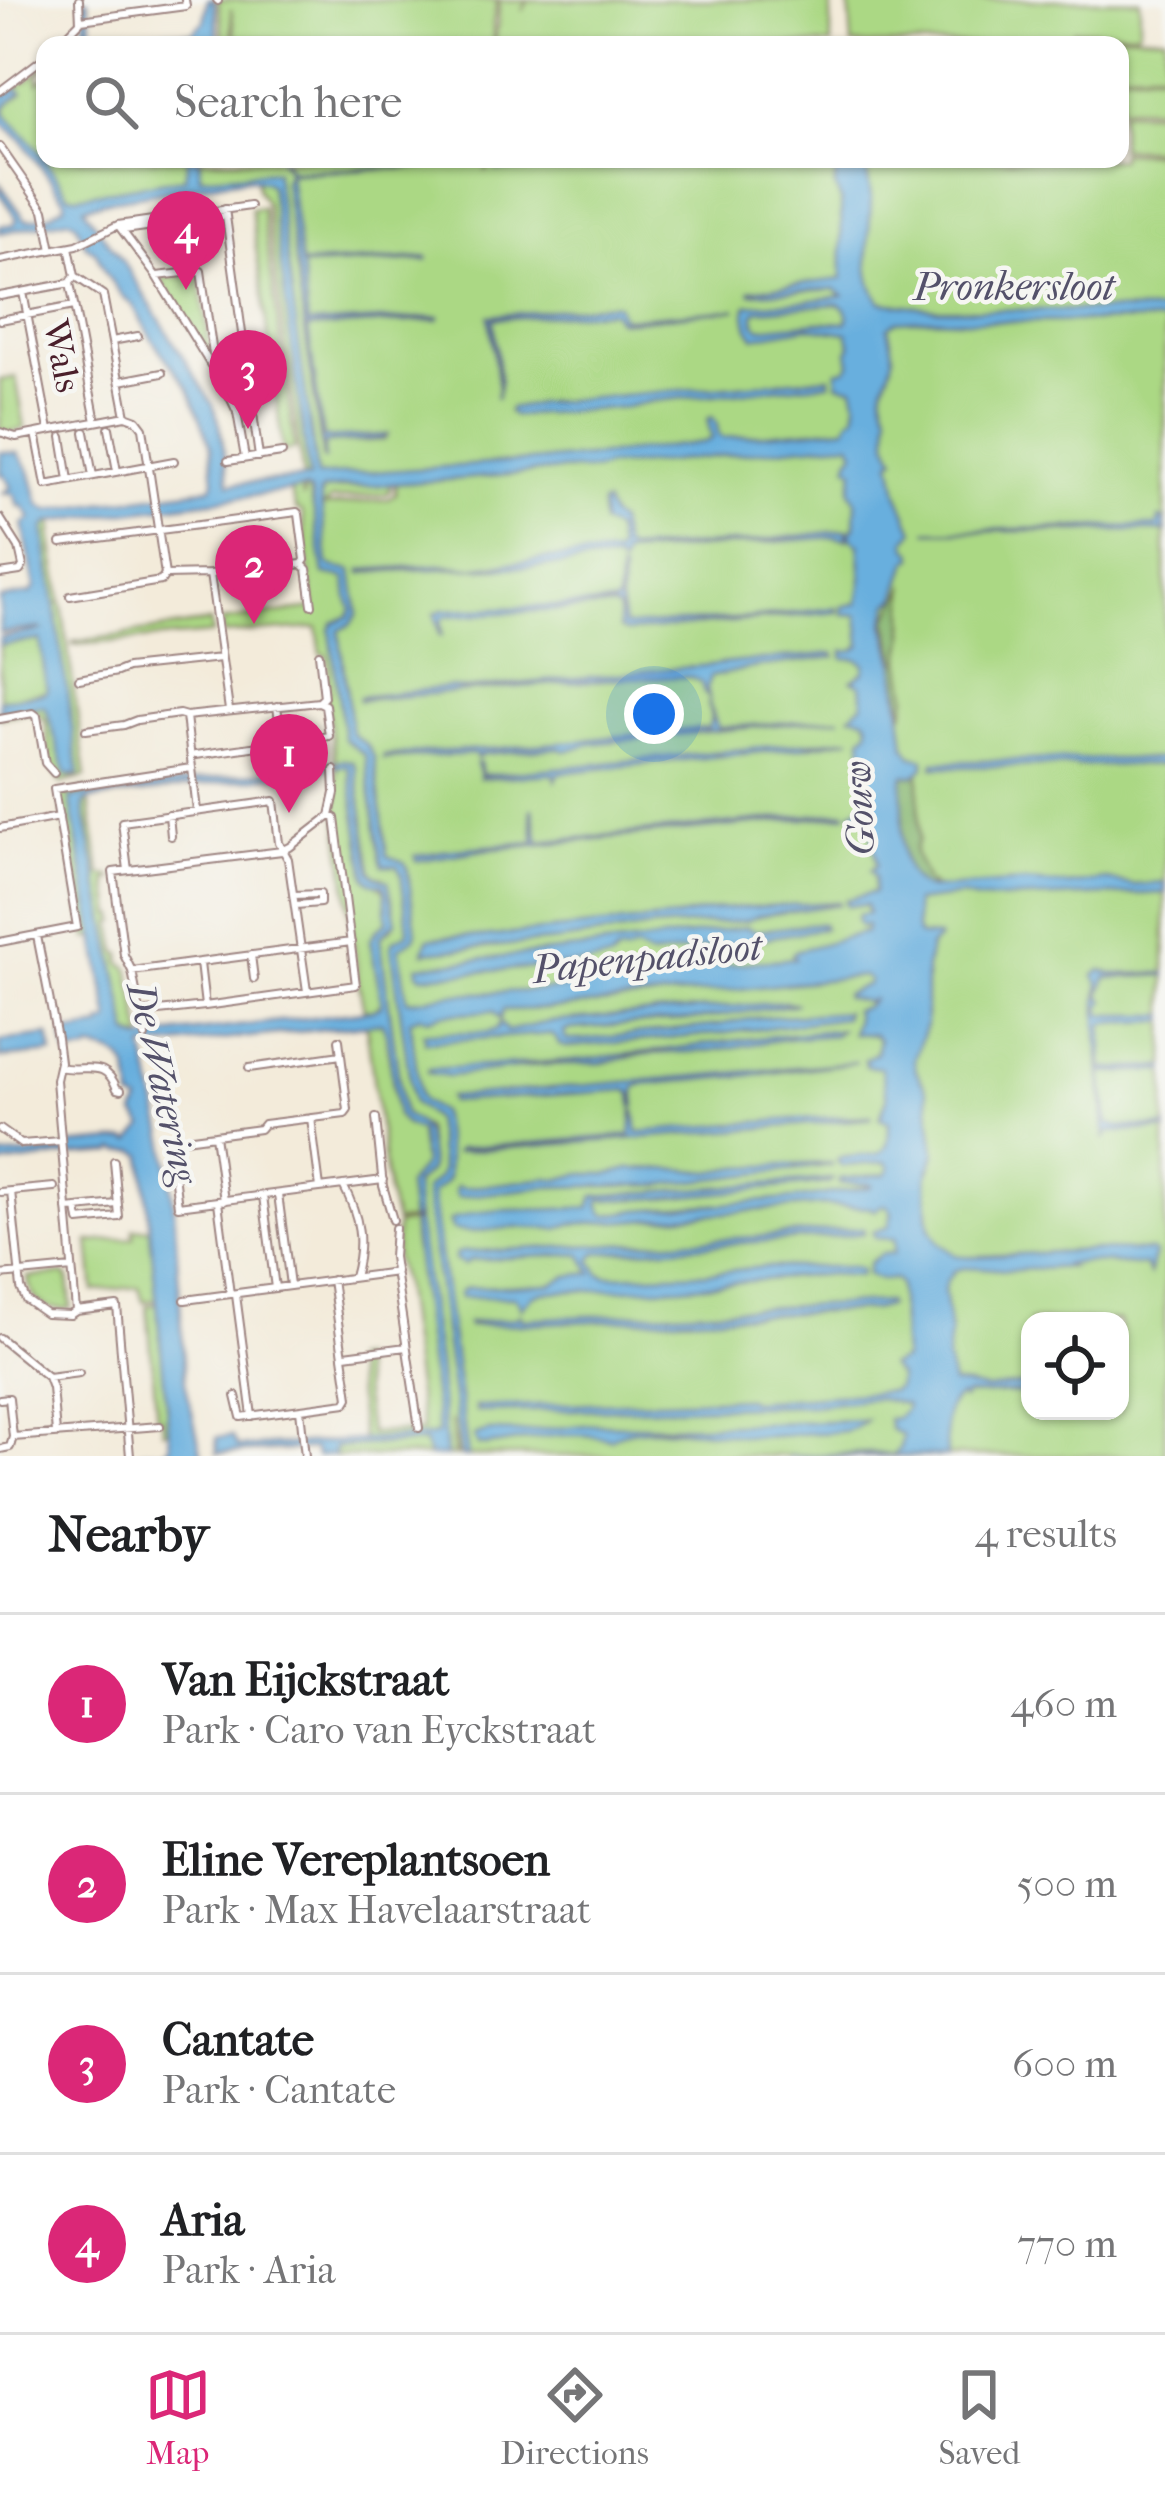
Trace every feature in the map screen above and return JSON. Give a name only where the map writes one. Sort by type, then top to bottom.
[{"type":"street","points":[[79,0],[85,20]]},
{"type":"street","points":[[67,36],[85,20],[186,7],[185,0]]},
{"type":"street","points":[[0,92],[36,64]]},
{"type":"street","points":[[0,147],[47,220],[52,250]]},
{"type":"street","points":[[0,258],[69,247],[102,231],[250,206]]},
{"type":"street","points":[[226,213],[259,457]]},
{"type":"street","points":[[121,228],[156,276],[237,412],[244,458]]},
{"type":"street","points":[[69,247],[74,306],[96,422]]},
{"type":"street","points":[[156,276],[201,271],[215,371]]},
{"type":"street","points":[[0,296],[73,279],[104,295],[126,416]]},
{"type":"street","name":"Wals","points":[[23,292],[49,430]]},
{"type":"street","points":[[0,320],[74,306]]},
{"type":"street","points":[[112,341],[138,336]]},
{"type":"street","points":[[120,381],[162,373]]},
{"type":"street","points":[[151,375],[153,386]]},
{"type":"street","points":[[0,435],[126,416],[143,428],[165,575],[161,581],[70,596]]},
{"type":"street","points":[[109,428],[117,471]]},
{"type":"street","points":[[85,432],[93,476]]},
{"type":"street","points":[[35,433],[46,485],[174,461]]},
{"type":"street","points":[[62,437],[69,480]]},
{"type":"street","points":[[228,461],[283,453]]},
{"type":"street","points":[[61,543],[297,512],[302,564]]},
{"type":"street","points":[[0,518],[20,548],[23,566],[20,571],[0,574]]},
{"type":"street","points":[[165,575],[302,564]]},
{"type":"street","points":[[302,564],[307,569],[311,605]]},
{"type":"street","points":[[210,574],[229,710]]},
{"type":"street","points":[[319,653],[324,697],[319,702]]},
{"type":"street","points":[[79,679],[127,668],[221,658]]},
{"type":"street","points":[[86,730],[179,714],[325,705],[329,736],[196,755]]},
{"type":"street","points":[[277,706],[282,743]]},
{"type":"street","points":[[0,719],[37,716],[45,763],[54,773]]},
{"type":"street","points":[[186,716],[197,811]]},
{"type":"street","points":[[145,1037],[132,970],[124,955],[113,872],[282,851],[330,816],[334,770]]},
{"type":"street","points":[[0,943],[72,929],[78,923],[54,789],[192,772]]},
{"type":"street","points":[[128,870],[122,822],[274,801],[296,905],[307,991]]},
{"type":"street","points":[[169,814],[171,836]]},
{"type":"street","points":[[140,1013],[356,985],[335,818],[330,816]]},
{"type":"street","points":[[0,828],[59,817]]},
{"type":"street","points":[[294,895],[320,894],[320,903],[296,905]]},
{"type":"street","points":[[37,936],[57,1038],[56,1080],[76,1311]]},
{"type":"street","points":[[132,970],[351,942]]},
{"type":"street","points":[[251,955],[254,979]]},
{"type":"street","points":[[200,963],[205,1006]]},
{"type":"street","points":[[339,1040],[345,1114],[170,1141],[180,1208],[382,1180]]},
{"type":"street","points":[[249,1067],[341,1055]]},
{"type":"street","points":[[58,1067],[101,1069],[121,1090]]},
{"type":"street","points":[[311,1118],[320,1188]]},
{"type":"street","points":[[376,1118],[419,1428]]},
{"type":"street","points":[[0,1129],[21,1144],[61,1145]]},
{"type":"street","points":[[215,1135],[253,1416]]},
{"type":"street","points":[[77,1208],[79,1221],[119,1217],[114,1161]]},
{"type":"street","points":[[343,1185],[355,1207],[362,1239],[354,1277]]},
{"type":"street","points":[[0,1192],[54,1187]]},
{"type":"street","points":[[11,1192],[26,1300],[60,1316],[117,1306],[130,1455]]},
{"type":"street","points":[[278,1193],[290,1286]]},
{"type":"street","points":[[263,1196],[275,1288]]},
{"type":"street","points":[[67,1209],[118,1203]]},
{"type":"street","points":[[0,1275],[72,1268]]},
{"type":"street","points":[[185,1300],[396,1272]]},
{"type":"street","points":[[236,1396],[241,1418],[346,1402],[332,1280]]},
{"type":"street","points":[[0,1338],[48,1377],[56,1433]]},
{"type":"street","points":[[343,1356],[406,1346]]},
{"type":"street","points":[[48,1377],[79,1373]]},
{"type":"street","points":[[0,1399],[9,1398],[13,1437],[10,1447],[0,1449]]},
{"type":"street","points":[[301,1410],[305,1456]]},
{"type":"street","points":[[13,1437],[160,1426]]},
{"type":"green space","points":[[218,0],[497,0],[493,36],[235,36],[231,9],[232,36],[223,36]]},
{"type":"green space","points":[[500,0],[527,0],[522,11],[529,0],[831,0],[831,36],[496,36]]},
{"type":"green space","points":[[849,0],[1140,0],[1137,32],[1073,32],[1165,36],[1165,70],[1129,71],[1129,36],[851,36]]},
{"type":"green space","points":[[36,73],[36,153],[6,114],[5,107],[22,94],[14,91],[0,99]]},
{"type":"green space","points":[[1129,73],[1165,73],[1165,108],[1129,107]]},
{"type":"green space","points":[[1129,111],[1165,112],[1165,150],[1129,148]]},
{"type":"green space","points":[[1129,152],[1165,153],[1165,1456],[457,1456],[451,1420],[454,1456],[446,1456],[413,1190],[430,1167],[425,1128],[403,1111],[380,937],[393,927],[383,877],[371,871],[356,768],[343,760],[335,762],[328,679],[324,679],[329,672],[327,655],[321,654],[317,628],[223,634],[222,621],[314,608],[302,512],[296,510],[290,490],[301,489],[303,498],[305,489],[309,491],[313,507],[324,490],[390,484],[385,494],[330,500],[325,506],[388,499],[395,494],[395,472],[316,476],[275,172],[199,177],[200,168],[288,171],[284,181],[323,460],[327,443],[384,440],[387,436],[323,439],[291,173],[1129,168]]},
{"type":"green space","points":[[48,168],[188,168],[186,178],[69,195]]},
{"type":"green space","points":[[288,168],[388,168],[290,171]]},
{"type":"green space","points":[[256,179],[271,185],[310,478],[303,478],[266,204]]},
{"type":"green space","points":[[262,207],[295,449],[283,451],[251,209]]},
{"type":"green space","points":[[199,275],[212,361],[160,278]]},
{"type":"green space","points":[[16,377],[25,428],[0,430],[0,380]]},
{"type":"green space","points":[[52,522],[59,603],[86,777],[61,783],[50,761],[45,719],[37,711],[0,717],[0,711],[46,708],[72,777],[78,775],[44,529]]},
{"type":"green space","points":[[905,588],[901,659],[907,696],[904,715],[887,620]]},
{"type":"green space","points":[[210,622],[212,634],[73,645],[73,642]]},
{"type":"green space","points":[[40,640],[47,691],[0,700],[0,645]]},
{"type":"green space","points":[[346,766],[366,877],[383,889],[387,900],[387,922],[370,940],[382,1002],[375,1009],[364,1010],[359,985],[336,804],[336,767]]},
{"type":"green space","points":[[919,772],[915,851],[926,881],[934,888],[914,881],[903,850],[902,784],[904,775]]},
{"type":"green space","points":[[88,788],[88,794],[70,798],[95,937],[87,938],[61,798],[66,792]]},
{"type":"green space","points":[[89,800],[101,875],[112,879],[108,881],[118,953],[129,968],[144,1040],[129,1034],[84,810]]},
{"type":"green space","points":[[366,1023],[385,1027],[397,1115],[419,1130],[423,1165],[407,1185],[411,1220],[395,1222],[388,1194]]},
{"type":"green space","points":[[411,1222],[439,1430],[430,1436],[362,1440],[352,1359],[359,1358],[369,1433],[422,1431],[395,1258],[396,1225]]},
{"type":"green space","points":[[150,1228],[157,1300],[143,1301],[139,1287],[94,1291],[89,1242],[134,1238],[134,1229]]},
{"type":"green space","points":[[28,1277],[68,1277],[71,1308],[47,1307],[36,1299]]},
{"type":"green space","points":[[158,1304],[170,1430],[163,1431],[162,1418],[157,1418],[147,1305]]},
{"type":"green space","points":[[425,1442],[429,1456],[334,1456],[334,1448]]},
{"type":"water","points":[[82,0],[88,0],[92,36],[77,36],[86,26]]},
{"type":"water","points":[[207,0],[214,0],[218,36],[130,36],[192,33],[204,21]]},
{"type":"water","points":[[14,90],[22,93],[5,107],[5,114],[36,147],[36,160],[0,121],[0,99]]},
{"type":"water","name":"Gouw","points":[[42,168],[50,168],[69,195],[77,196],[185,178],[187,168],[200,168],[200,177],[275,171],[317,476],[587,457],[705,442],[712,438],[707,419],[712,417],[723,438],[846,427],[857,403],[853,387],[838,384],[837,371],[850,364],[847,333],[808,327],[754,337],[746,312],[747,305],[843,296],[835,289],[750,290],[842,279],[836,168],[866,168],[871,198],[868,266],[881,302],[938,309],[1165,311],[1165,321],[932,319],[896,321],[888,327],[893,356],[883,388],[889,413],[888,442],[896,458],[892,461],[898,493],[914,531],[906,541],[914,558],[908,561],[885,623],[905,745],[912,756],[924,759],[924,767],[915,775],[904,775],[903,780],[907,868],[929,889],[1024,882],[1165,883],[1165,893],[977,900],[962,896],[915,902],[919,936],[938,937],[930,946],[926,1025],[914,1059],[927,1091],[935,1153],[927,1178],[928,1214],[938,1242],[966,1257],[1090,1250],[1155,1254],[1149,1274],[1145,1265],[1095,1262],[952,1272],[944,1289],[952,1384],[986,1389],[1021,1385],[1021,1394],[966,1395],[953,1400],[946,1422],[947,1456],[892,1456],[903,1436],[890,1429],[888,1419],[896,1418],[905,1404],[875,1398],[811,1405],[476,1412],[475,1407],[751,1401],[897,1387],[899,1377],[889,1366],[903,1360],[899,1284],[867,1275],[869,1263],[881,1254],[894,1253],[895,1239],[876,1238],[872,1232],[888,1227],[892,1213],[888,1206],[874,1211],[820,1205],[570,1224],[558,1229],[471,1232],[453,1230],[449,1221],[493,1211],[589,1208],[594,1196],[834,1179],[600,1200],[604,1214],[609,1215],[794,1199],[870,1187],[839,1183],[839,1179],[886,1174],[887,1162],[842,1166],[837,1161],[877,1154],[888,1141],[889,1122],[880,1118],[887,1098],[881,1068],[866,1066],[865,1059],[876,1053],[879,1040],[852,1033],[854,1010],[874,999],[845,997],[868,984],[863,976],[503,1010],[500,1019],[493,1011],[410,1020],[420,1096],[440,1112],[448,1159],[447,1180],[432,1194],[468,1456],[461,1456],[425,1190],[441,1169],[434,1119],[413,1102],[391,946],[408,928],[401,874],[397,866],[383,866],[365,755],[344,739],[330,630],[352,610],[346,578],[324,574],[311,493],[305,489],[50,522],[44,529],[79,775],[66,775],[46,708],[0,711],[0,700],[47,690],[40,640],[0,645],[0,638],[42,630],[0,633],[0,599],[31,593],[35,587],[23,524],[31,519],[14,494],[3,493],[11,487],[0,475],[0,452],[18,453],[30,471],[39,504],[49,510],[204,489],[212,487],[214,480],[211,446],[189,389],[132,304],[105,273],[96,252],[86,246],[76,223],[69,219],[0,233],[0,226],[17,219],[0,194],[0,184],[26,220],[48,216],[65,205]],"holes":[[[247,178],[270,185],[309,478],[229,484],[213,405],[84,207]],[[837,304],[847,312],[846,323],[760,328],[755,324],[758,310]],[[851,443],[855,451],[848,466],[854,470],[850,490],[856,501],[850,537],[859,544],[862,578],[858,603],[842,607],[843,614],[858,615],[861,645],[843,651],[843,658],[865,664],[864,672],[852,680],[861,685],[863,703],[851,715],[869,723],[862,737],[866,802],[851,812],[869,822],[877,864],[871,871],[874,892],[845,900],[846,905],[866,905],[868,913],[858,915],[857,920],[860,926],[867,925],[866,932],[797,950],[792,954],[795,958],[712,966],[662,978],[407,1000],[399,948],[416,931],[407,867],[387,856],[374,757],[352,734],[339,631],[358,614],[352,571],[328,564],[320,493],[820,445]]]},
{"type":"water","points":[[286,168],[404,168],[292,173],[301,264],[427,257],[302,266],[308,324],[439,317],[308,328],[323,438],[387,435],[327,443],[324,461],[284,181]]},
{"type":"water","points":[[497,168],[600,168],[571,171]]},
{"type":"water","points":[[617,304],[621,317],[628,318],[737,309],[629,321],[618,320],[612,311],[493,319],[500,383],[496,400],[489,316]]},
{"type":"water","points":[[830,377],[830,383],[626,407],[513,416],[508,412],[556,401]]},
{"type":"water","points":[[605,503],[618,522],[623,547],[629,550],[847,530],[847,539],[624,554],[621,565],[615,560],[473,568],[615,554],[615,530],[602,524],[601,504]]},
{"type":"water","points":[[1159,518],[1165,531],[926,531],[1155,526]]},
{"type":"water","points":[[438,565],[468,568],[420,569],[362,573]]},
{"type":"water","points":[[620,570],[620,601],[628,626],[833,608],[838,612],[626,632],[619,629],[619,610],[614,607],[445,616],[440,635],[435,613],[443,610],[614,604]]},
{"type":"water","points":[[834,653],[835,657],[710,677],[709,698],[701,683],[690,677],[359,700],[450,687]]},
{"type":"water","points":[[708,701],[718,728],[841,718],[589,744],[566,751],[383,759],[709,728]]},
{"type":"water","points":[[852,738],[799,748],[559,773],[556,780],[554,774],[480,778],[477,763],[482,775]]},
{"type":"water","points":[[1165,759],[1165,765],[933,767],[934,762]]},
{"type":"water","points":[[343,760],[356,768],[371,871],[388,881],[396,922],[380,937],[403,1111],[423,1130],[427,1142],[430,1167],[414,1184],[417,1219],[411,1220],[407,1185],[423,1165],[419,1131],[397,1115],[382,1023],[144,1048],[166,1144],[185,1381],[202,1456],[137,1456],[166,1451],[170,1446],[143,1155],[116,1150],[0,1165],[0,1157],[65,1151],[67,1145],[131,1142],[144,1127],[135,1115],[140,1103],[132,1099],[124,1063],[112,1054],[90,1049],[67,1054],[63,1040],[64,1033],[102,1027],[110,1021],[70,798],[332,762],[326,769],[90,800],[84,810],[129,1033],[144,1040],[372,1010],[382,1002],[370,940],[387,922],[385,890],[366,877],[349,769],[336,767],[335,762]]},
{"type":"water","points":[[533,809],[539,842],[845,815],[483,850],[416,861],[415,856],[454,849],[535,842]]},
{"type":"water","points":[[838,902],[747,921],[424,952],[432,938],[674,918],[718,909]]},
{"type":"water","points":[[809,924],[824,928],[651,957],[635,949],[588,964],[422,976],[418,972],[418,966],[746,927],[756,931]]},
{"type":"water","points":[[1101,970],[1165,973],[1106,978],[1100,994],[1105,1001],[1103,1015],[1165,1015],[1165,1021],[1103,1025],[1103,1069],[1165,1067],[1165,1071],[1102,1073],[1108,1124],[1165,1130],[1108,1132],[1105,1140],[1098,1042],[1099,983],[1094,976]]},
{"type":"water","points":[[797,1004],[564,1032],[566,1040],[581,1040],[754,1018],[845,1012],[844,1018],[567,1047],[549,1034],[425,1042],[423,1033],[489,1032],[500,1023],[507,1031],[549,1022]]},
{"type":"water","points":[[840,1030],[834,1035],[645,1054],[602,1063],[449,1076],[428,1073],[428,1069],[584,1059]]},
{"type":"water","points":[[49,1035],[53,1053],[0,1058],[0,1041]]},
{"type":"water","points":[[857,1062],[639,1085],[633,1107],[628,1090],[450,1102],[449,1097]]},
{"type":"water","points":[[633,1111],[638,1132],[793,1119],[871,1118],[456,1152],[631,1135]]},
{"type":"water","points":[[831,1163],[660,1185],[543,1187],[458,1197],[455,1192],[456,1186],[558,1180],[630,1169],[711,1172]]},
{"type":"water","points":[[418,1222],[446,1456],[429,1456],[424,1442],[334,1447],[334,1455],[316,1456],[314,1449],[217,1453],[216,1438],[232,1436],[238,1447],[438,1433],[412,1223]]},
{"type":"water","points":[[863,1228],[864,1233],[830,1237],[596,1253],[591,1260],[600,1274],[608,1276],[853,1267],[861,1269],[860,1276],[543,1292],[521,1308],[513,1297],[460,1297],[459,1293],[465,1288],[551,1284],[592,1273],[581,1254],[471,1260],[464,1265],[455,1260],[461,1252]]},
{"type":"water","points":[[887,1302],[888,1306],[872,1310],[467,1323],[520,1314],[522,1319]]},
{"type":"water","points":[[866,1420],[842,1431],[772,1436],[656,1429],[611,1439],[564,1435],[486,1446],[478,1445],[474,1436],[594,1424]]},
{"type":"water","points":[[874,1453],[892,1456],[787,1456]]},
{"type":"place","name":"Aria","points":[[186,290]]},
{"type":"place","name":"Cantate","points":[[248,429]]},
{"type":"place","name":"Eline Vereplantsoen","points":[[254,624]]},
{"type":"place","name":"Van Eijckstraat","points":[[289,813]]},
{"type":"water label","name":"Pronkersloot","points":[[1014,287]]},
{"type":"water label","name":"Papenpadsloot","points":[[647,958]]},
{"type":"water label","name":"De Watering","points":[[163,1083]]}]
